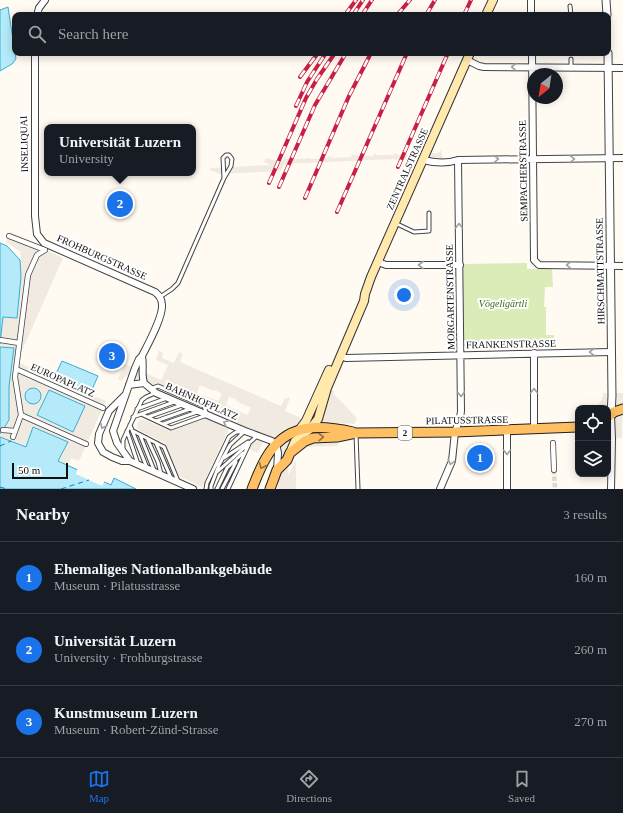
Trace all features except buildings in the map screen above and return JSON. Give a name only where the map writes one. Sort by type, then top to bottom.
[{"type":"main road","points":[[487,12],[493,0]]},
{"type":"main road","name":"ZENTRALSTRASSE","points":[[290,454],[295,441],[312,427],[318,419],[324,397],[364,301],[365,294],[378,262],[468,56]]},
{"type":"main road","name":"ZENTRALSTRASSE","points":[[275,446],[285,437],[300,429],[306,421],[360,299],[365,294]]},
{"type":"main road","points":[[611,415],[623,409]]},
{"type":"main road","name":"PILATUSSTRASSE","points":[[300,429],[312,427],[338,428],[356,433]]},
{"type":"main road","name":"PILATUSSTRASSE","points":[[290,454],[305,441],[313,438],[337,437],[356,433],[455,432],[575,427]]},
{"type":"main road","name":"2","points":[[252,489],[265,460],[275,446]]},
{"type":"main road","name":"2","points":[[270,489],[277,470],[287,460],[290,454]]},
{"type":"street","points":[[37,12],[45,0]]},
{"type":"street","points":[[531,0],[531,12]]},
{"type":"street","name":"INSELIQUAI","points":[[35,56],[35,216],[37,234]]},
{"type":"street","points":[[468,56],[479,66],[484,67],[532,68]]},
{"type":"street","name":"SEMPACHERSTRASSE","points":[[532,56],[532,68]]},
{"type":"street","name":"HIRSCHMATTSTRASSE","points":[[608,56],[612,396],[611,405]]},
{"type":"street","points":[[563,68],[623,68]]},
{"type":"street","name":"SEMPACHERSTRASSE","points":[[532,104],[534,260],[538,265],[610,266]]},
{"type":"street","points":[[423,160],[435,163],[452,162],[458,160],[623,158]]},
{"type":"street","name":"MORGARTENSTRASSE","points":[[440,489],[452,461],[455,432],[461,411],[458,160]]},
{"type":"street","name":"FROHBURGSTRASSE","points":[[37,234],[44,243],[152,290],[160,297]]},
{"type":"street","name":"EUROPAPLATZ","points":[[8,236],[22,239],[45,250],[37,255],[27,279],[15,377],[21,416]]},
{"type":"street","points":[[378,262],[386,265],[460,265]]},
{"type":"street","points":[[610,266],[623,266]]},
{"type":"street","points":[[21,278],[27,279]]},
{"type":"street","points":[[130,461],[116,443],[113,431],[114,425],[139,359],[142,356],[162,309],[160,297]]},
{"type":"street","points":[[18,306],[24,307]]},
{"type":"street","points":[[0,340],[19,343]]},
{"type":"street","name":"FRANKENSTRASSE","points":[[340,356],[346,358],[611,352]]},
{"type":"street","points":[[534,353],[534,429]]},
{"type":"street","points":[[129,386],[144,383],[142,377],[144,362],[142,356]]},
{"type":"street","name":"EUROPAPLATZ","points":[[16,369],[103,408]]},
{"type":"street","name":"BAHNHOFPLATZ","points":[[144,383],[156,393],[272,441],[275,446]]},
{"type":"street","points":[[10,386],[16,387]]},
{"type":"street","points":[[125,395],[110,410],[99,434],[98,443],[103,452],[122,461],[130,461],[193,489]]},
{"type":"street","points":[[13,437],[21,416],[86,444]]},
{"type":"street","points":[[3,430],[15,431]]},
{"type":"street","points":[[507,430],[507,489]]},
{"type":"street","name":"HIRSCHMATTSTRASSE","points":[[611,431],[612,489]]},
{"type":"street","points":[[553,443],[554,470]]},
{"type":"street","points":[[275,446],[278,453],[277,470]]},
{"type":"lane","points":[[570,6],[570,12]]},
{"type":"lane","points":[[571,58],[571,68]]},
{"type":"lane","points":[[160,297],[174,287],[179,280],[217,193],[228,173],[232,162],[229,155],[226,155],[223,158],[224,178]]},
{"type":"lane","points":[[395,223],[414,232],[429,231],[429,213]]},
{"type":"lane","points":[[141,414],[171,428],[207,415],[204,406],[158,386],[150,389]]},
{"type":"lane","points":[[123,451],[123,440],[142,400],[156,393]]},
{"type":"lane","points":[[137,409],[168,398]]},
{"type":"lane","points":[[134,417],[176,401]]},
{"type":"lane","points":[[148,417],[184,404]]},
{"type":"lane","points":[[156,421],[191,408]]},
{"type":"lane","points":[[163,424],[199,411]]},
{"type":"lane","points":[[130,425],[147,468]]},
{"type":"lane","points":[[127,431],[138,465]]},
{"type":"lane","points":[[133,431],[164,447],[178,483]]},
{"type":"lane","points":[[211,489],[216,474],[230,445],[245,431]]},
{"type":"lane","points":[[206,489],[207,483],[229,437],[236,432],[245,431]]},
{"type":"lane","points":[[356,433],[358,489]]},
{"type":"lane","points":[[140,435],[155,472]]},
{"type":"lane","points":[[223,459],[258,436]]},
{"type":"lane","points":[[147,438],[162,475]]},
{"type":"lane","points":[[228,489],[251,440]]},
{"type":"lane","points":[[216,474],[251,440]]},
{"type":"lane","points":[[156,443],[171,479]]},
{"type":"lane","points":[[217,489],[227,468],[245,452]]},
{"type":"lane","points":[[222,489],[238,459]]},
{"type":"green space","name":"Vögeligärtli","points":[[527,263],[527,269],[552,269],[553,287],[545,287],[544,307],[546,307],[546,335],[554,335],[554,341],[464,343],[462,264]]},
{"type":"shaded area","points":[[441,150],[443,160],[438,157],[285,164],[281,171],[221,174],[209,170],[210,168],[271,165],[264,162],[266,158],[283,160],[284,157],[288,159],[306,159],[307,157],[310,159],[328,158],[329,156],[333,158],[351,157],[352,154],[356,156],[373,156],[374,153],[377,155],[393,155],[395,153],[398,155],[412,154],[413,152],[417,154],[438,153]]},
{"type":"shaded area","points":[[10,232],[63,258],[17,362],[106,401],[79,461],[71,458],[68,465],[58,461],[67,442],[33,427],[26,447],[0,437],[0,434],[9,420],[9,386],[14,348],[0,347],[3,317],[17,318],[21,277],[21,252],[6,242]],"holes":[[[33,387],[41,397],[38,402],[33,404],[30,403],[24,396],[26,391]]]},
{"type":"shaded area","points":[[159,351],[163,353],[162,358],[174,363],[179,352],[183,354],[180,362],[281,406],[285,398],[290,398],[285,411],[301,418],[313,414],[324,413],[330,390],[333,390],[334,394],[357,419],[354,424],[316,424],[307,437],[315,437],[316,432],[316,437],[338,440],[338,446],[307,447],[294,438],[289,451],[288,476],[295,461],[296,489],[278,489],[278,456],[266,437],[257,453],[245,447],[253,431],[230,421],[227,428],[229,429],[202,487],[179,476],[165,443],[140,431],[137,424],[141,419],[170,431],[204,419],[200,416],[204,409],[127,375],[122,381],[118,379],[125,364],[161,380],[168,365],[156,360]],"holes":[[[200,385],[222,394],[218,401],[197,393]],[[229,397],[236,399],[236,401],[251,408],[247,415],[226,405]]]},
{"type":"shaded area","points":[[603,393],[623,393],[622,438],[611,439],[611,405],[597,405],[602,400]]},
{"type":"water","points":[[8,7],[12,33],[12,56],[16,56],[16,59],[12,64],[0,71],[0,10]]},
{"type":"water","points":[[0,243],[7,246],[20,260],[21,277],[17,318],[3,317],[0,344]]},
{"type":"water","points":[[0,347],[14,348],[9,386],[9,420],[0,434]]},
{"type":"water","points":[[62,361],[98,376],[90,394],[54,378]]},
{"type":"water","points":[[33,388],[39,390],[41,396],[39,402],[33,404],[27,402],[25,396],[27,390]]},
{"type":"water","points":[[49,390],[85,406],[73,432],[37,415]]},
{"type":"water","points":[[33,427],[68,442],[58,461],[111,485],[114,478],[136,489],[0,489],[0,437],[26,447]]},
{"type":"pier","points":[[78,468],[105,480],[102,486],[76,474]]},
{"type":"ferry route","points":[[0,446],[11,441]]},
{"type":"ferry route","points":[[61,489],[89,480]]},
{"type":"ferry route","points":[[0,487],[7,489]]},
{"type":"tunnel","points":[[554,470],[555,489]]},
{"type":"railway","points":[[347,12],[356,0]]},
{"type":"railway","points":[[355,12],[363,0]]},
{"type":"railway","points":[[364,12],[372,0]]},
{"type":"railway","points":[[400,12],[410,0]]},
{"type":"railway","points":[[428,12],[435,0]]},
{"type":"railway","points":[[465,12],[471,0]]},
{"type":"railway","points":[[300,77],[316,56]]},
{"type":"railway","points":[[296,106],[307,82],[324,56]]},
{"type":"railway","points":[[269,183],[306,98],[333,56]]},
{"type":"railway","points":[[279,187],[315,105],[344,56]]},
{"type":"railway","points":[[305,198],[349,96],[369,56]]},
{"type":"railway","points":[[337,212],[406,56]]},
{"type":"railway","points":[[398,167],[447,56]]},
{"type":"place","name":"Universität Luzern","points":[[120,204]]},
{"type":"place","name":"Kunstmuseum Luzern","points":[[112,356]]},
{"type":"place","name":"Ehemaliges Nationalbankgebäude","points":[[480,458]]}]
